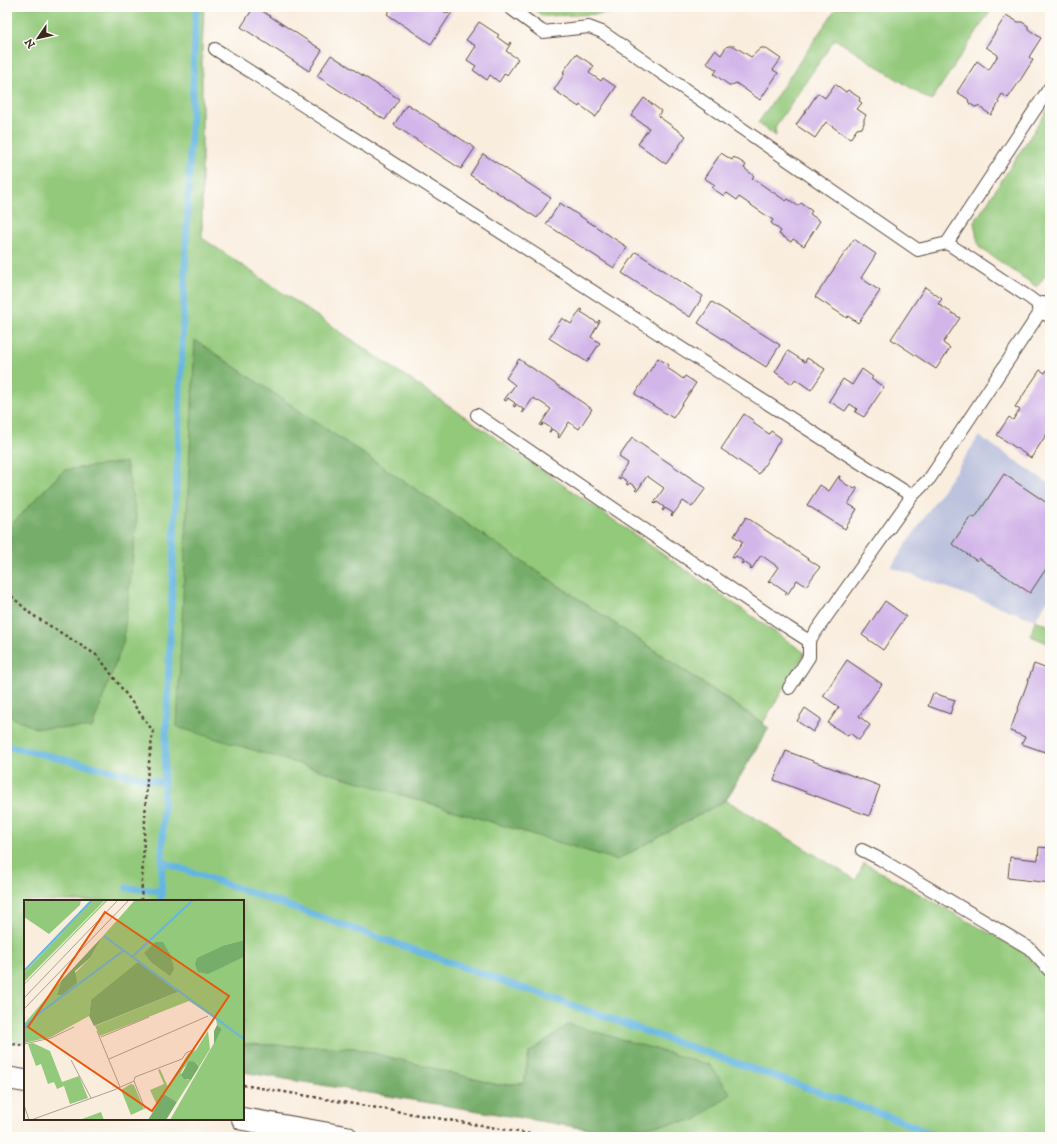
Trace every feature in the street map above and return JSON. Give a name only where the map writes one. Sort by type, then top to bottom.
[{"type":"main road","points":[[7,1078],[24,1081]]},
{"type":"main road","points":[[244,1119],[346,1137]]},
{"type":"lane","points":[[509,7],[543,32],[589,27],[602,32],[918,250],[947,243],[1050,87]]},
{"type":"lane","points":[[215,50],[912,496]]},
{"type":"lane","points":[[789,688],[810,657],[809,641],[912,496],[930,478],[1047,310],[947,243]]},
{"type":"lane","points":[[477,415],[809,641]]},
{"type":"lane","points":[[862,850],[887,863],[1029,948],[1050,971]]},
{"type":"path","points":[[7,592],[31,614],[98,656],[153,731],[147,778],[141,900]]},
{"type":"path","points":[[7,1043],[24,1046]]},
{"type":"path","points":[[244,1085],[548,1137]]},
{"type":"shaded area","points":[[979,436],[1050,484],[1050,597],[1035,620],[891,567]]},
{"type":"green space","points":[[7,7],[204,7],[202,51],[202,238],[464,416],[805,653],[763,723],[195,341],[617,860],[726,800],[856,880],[864,863],[1023,952],[1050,980],[1050,1137],[656,1137],[575,1127],[614,1131],[529,1053],[524,1083],[498,1085],[354,1048],[244,1044],[244,900],[24,900],[24,1043],[7,1041],[7,715],[35,728],[64,470],[7,529]]},
{"type":"green space","points":[[530,7],[732,7],[543,16]]},
{"type":"green space","points":[[837,7],[993,7],[931,101],[835,39],[775,127],[776,136],[758,123]]},
{"type":"green space","points":[[1050,106],[1050,277],[1046,274],[1037,287],[979,247],[974,223]]},
{"type":"green space","points":[[195,340],[769,728],[726,800],[617,860],[177,727]]},
{"type":"green space","points":[[126,462],[137,520],[123,643],[92,728],[35,728],[7,715],[7,529],[64,470]]},
{"type":"green space","points":[[1035,620],[1050,626],[1050,644],[1031,636]]},
{"type":"green space","points":[[569,1024],[710,1065],[731,1094],[696,1120],[614,1131],[575,1127],[244,1072],[244,1044],[354,1048],[498,1085],[524,1083],[529,1053]]},
{"type":"building","points":[[254,7],[322,50],[309,71],[241,27]]},
{"type":"building","points":[[392,7],[437,7],[448,14],[450,11],[452,12],[431,44],[387,14]]},
{"type":"building","points":[[1006,15],[1018,22],[1022,22],[1028,26],[1028,29],[1041,38],[1029,57],[1033,60],[1021,79],[1008,98],[1002,94],[998,101],[999,103],[991,115],[978,106],[975,107],[969,103],[968,99],[957,92],[977,61],[989,70],[998,55],[986,47]]},
{"type":"building","points":[[479,22],[499,35],[497,37],[508,45],[510,42],[511,43],[506,51],[518,59],[507,75],[505,73],[499,82],[490,75],[487,80],[473,70],[476,66],[467,60],[476,46],[466,40]]},
{"type":"building","points":[[734,46],[751,57],[761,48],[765,48],[781,59],[773,70],[778,73],[760,100],[736,83],[729,85],[714,74],[717,70],[706,63],[715,50],[721,55],[726,47]]},
{"type":"building","points":[[576,54],[594,66],[589,73],[601,81],[603,78],[616,87],[595,118],[595,116],[580,105],[579,107],[554,90],[565,73],[563,72]]},
{"type":"building","points":[[331,55],[399,99],[385,120],[317,76]]},
{"type":"building","points":[[835,84],[846,92],[848,90],[860,98],[859,101],[862,103],[857,109],[866,115],[864,123],[862,128],[857,129],[850,139],[826,122],[815,138],[796,125],[818,93],[825,98]]},
{"type":"building","points":[[644,98],[661,111],[658,116],[686,136],[666,164],[638,144],[649,128],[631,116]]},
{"type":"building","points":[[407,104],[475,148],[461,169],[394,125]]},
{"type":"building","points":[[721,153],[732,160],[734,157],[746,165],[744,168],[754,176],[752,178],[786,201],[788,199],[798,206],[801,203],[812,211],[810,214],[820,221],[804,246],[793,239],[791,242],[779,234],[781,231],[771,223],[773,220],[739,197],[737,200],[727,193],[724,196],[712,188],[715,185],[704,178]]},
{"type":"building","points":[[483,154],[551,198],[537,218],[470,175]]},
{"type":"building","points":[[560,203],[627,247],[614,268],[546,224]]},
{"type":"building","points":[[854,239],[876,254],[861,278],[880,291],[858,323],[848,316],[847,318],[815,297]]},
{"type":"building","points":[[636,252],[703,296],[690,317],[622,273]]},
{"type":"building","points":[[925,287],[942,299],[938,304],[960,318],[943,343],[950,348],[936,369],[891,339]]},
{"type":"building","points":[[712,302],[780,345],[766,367],[698,323]]},
{"type":"building","points":[[581,309],[583,310],[581,312],[597,323],[599,320],[600,321],[591,337],[600,343],[587,362],[549,338],[562,318],[571,324]]},
{"type":"building","points":[[788,351],[805,362],[807,358],[825,369],[811,390],[795,379],[792,384],[775,372]]},
{"type":"building","points":[[658,358],[669,365],[667,368],[683,379],[685,376],[696,383],[673,418],[635,394]]},
{"type":"building","points":[[519,359],[592,409],[579,429],[569,422],[559,438],[559,434],[552,429],[549,432],[551,428],[543,423],[542,426],[540,425],[551,409],[533,398],[523,413],[523,409],[516,404],[515,407],[513,406],[515,403],[508,398],[506,401],[504,400],[515,385],[506,378]]},
{"type":"building","points":[[1050,365],[1050,429],[1031,458],[997,435],[1009,417],[1013,420],[1020,410],[1015,407],[1040,370],[1045,373]]},
{"type":"building","points":[[862,369],[873,377],[871,379],[884,387],[864,417],[855,412],[857,409],[850,404],[845,411],[829,401],[843,379],[852,385]]},
{"type":"building","points":[[744,414],[754,421],[753,423],[769,434],[771,431],[781,438],[759,474],[721,449]]},
{"type":"building","points":[[632,438],[706,488],[692,507],[683,501],[672,516],[671,515],[673,513],[665,508],[663,511],[662,510],[664,507],[657,502],[655,504],[654,503],[664,488],[647,476],[637,491],[635,490],[637,488],[630,483],[628,485],[626,484],[628,482],[621,477],[620,479],[618,478],[628,463],[619,457]]},
{"type":"building","points":[[1004,474],[1050,505],[1050,563],[1030,593],[979,558],[977,561],[952,544],[971,516],[975,518]]},
{"type":"building","points":[[839,476],[839,479],[847,485],[855,489],[857,487],[858,488],[848,504],[857,509],[845,529],[807,505],[820,485],[829,491]]},
{"type":"building","points":[[746,517],[820,567],[806,586],[797,580],[787,595],[785,594],[787,592],[771,581],[769,583],[768,582],[778,567],[761,555],[751,570],[751,567],[744,562],[742,564],[741,563],[743,561],[736,556],[734,558],[732,557],[743,542],[734,536]]},
{"type":"building","points":[[885,601],[906,616],[883,650],[862,635]]},
{"type":"building","points":[[847,660],[882,684],[859,716],[870,725],[859,740],[850,733],[848,736],[828,723],[839,707],[823,696]]},
{"type":"building","points":[[1034,664],[1050,670],[1050,738],[1045,752],[1022,744],[1025,737],[1010,731]]},
{"type":"building","points":[[933,693],[955,700],[950,714],[928,706]]},
{"type":"building","points":[[805,708],[821,719],[813,732],[797,721]]},
{"type":"building","points":[[786,751],[880,786],[869,816],[774,780]]},
{"type":"building","points":[[1039,847],[1050,848],[1050,883],[1008,878],[1010,857],[1038,860]]},
{"type":"waterway","points":[[161,900],[164,783],[196,7]]},
{"type":"waterway","points":[[7,746],[164,783]]},
{"type":"waterway","points":[[163,862],[899,1120],[936,1137]]},
{"type":"waterway","points":[[127,888],[162,891]]}]
